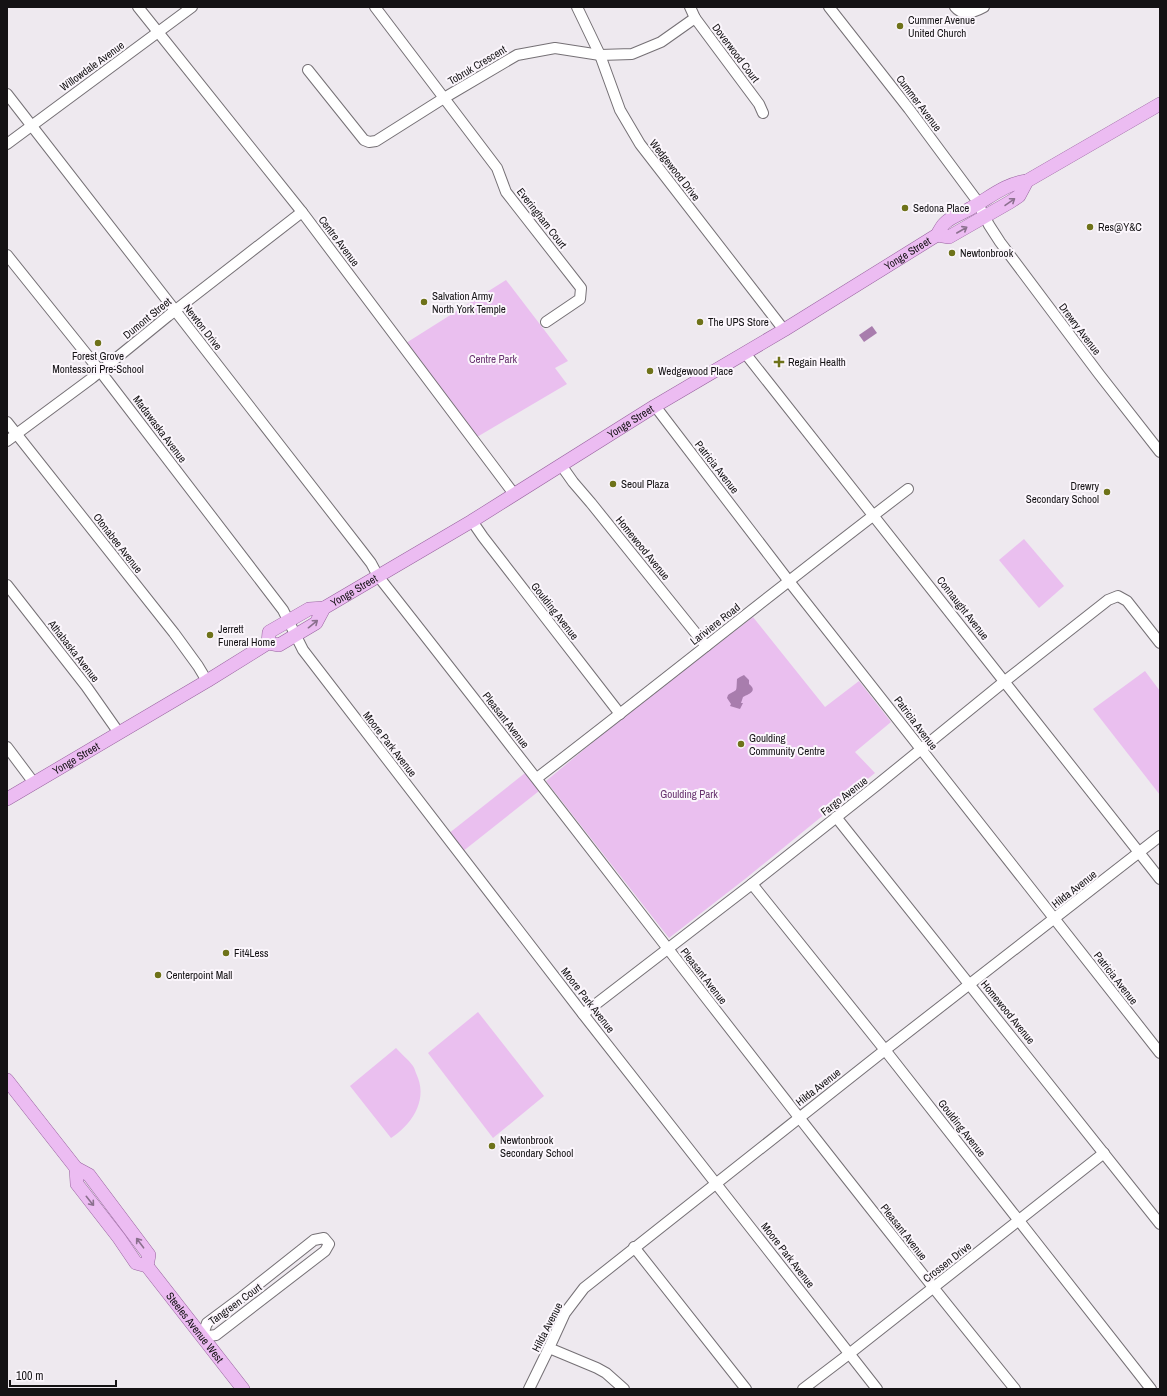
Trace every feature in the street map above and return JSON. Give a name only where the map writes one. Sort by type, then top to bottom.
[{"type":"main road","name":"Yonge Street","points":[[268,643],[270,632],[309,609],[324,608],[472,521],[655,406],[784,330],[937,235],[947,221],[979,204],[1009,184],[1027,181],[1160,104]]},
{"type":"main road","name":"Yonge Street","points":[[937,235],[950,237],[986,217],[1018,196],[1027,181]]},
{"type":"main road","name":"Yonge Street","points":[[7,799],[207,681],[268,643],[279,644],[316,623],[324,608]]},
{"type":"main road","name":"Steeles Avenue West","points":[[7,1080],[76,1168],[89,1175],[148,1255],[147,1266]]},
{"type":"main road","name":"Steeles Avenue West","points":[[76,1168],[77,1184],[113,1230],[136,1263],[147,1266],[243,1389]]},
{"type":"main road","points":[[113,1230],[124,1222]]},
{"type":"street","name":"Centre Avenue","points":[[138,7],[302,212],[514,494]]},
{"type":"street","name":"Willowdale Avenue","points":[[7,144],[192,7]]},
{"type":"street","points":[[375,7],[444,98]]},
{"type":"street","name":"Wedgewood Drive","points":[[577,7],[600,55],[620,110],[640,144],[784,330]]},
{"type":"street","name":"Doverwood Court","points":[[690,7],[695,18],[759,104],[763,113]]},
{"type":"street","name":"Cummer Avenue","points":[[829,7],[909,109],[979,204],[986,217]]},
{"type":"street","points":[[955,7],[957,10],[966,14],[976,12],[984,7]]},
{"type":"street","name":"Tobruk Crescent","points":[[308,70],[364,140],[376,142],[444,98],[516,55],[555,48],[600,55],[632,54],[661,42],[695,18]]},
{"type":"street","name":"Newton Drive","points":[[7,94],[365,555],[378,576]]},
{"type":"street","name":"Everingham Court","points":[[444,98],[496,168],[506,192],[581,288],[580,299],[546,322]]},
{"type":"street","name":"Dumont Street","points":[[7,441],[100,371],[175,310],[302,212]]},
{"type":"street","name":"Drewry Avenue","points":[[986,217],[989,225],[1000,242],[1099,374],[1160,452]]},
{"type":"street","name":"Madawaska Avenue","points":[[7,255],[100,371],[283,610],[289,621]]},
{"type":"street","name":"Connaught Avenue","points":[[746,353],[1160,879]]},
{"type":"street","name":"Patricia Avenue","points":[[655,406],[788,580],[1160,1053]]},
{"type":"street","name":"Otonabee Avenue","points":[[7,422],[174,633],[207,681]]},
{"type":"street","name":"Homewood Avenue","points":[[561,465],[573,482],[591,502],[706,646]]},
{"type":"street","name":"Lariviere Road","points":[[537,778],[788,580],[908,489]]},
{"type":"street","name":"Goulding Avenue","points":[[472,521],[486,542],[620,714]]},
{"type":"street","name":"Pleasant Avenue","points":[[378,576],[537,778],[667,949],[933,1288],[1015,1389]]},
{"type":"street","name":"Athabaska Avenue","points":[[7,585],[86,686],[119,733]]},
{"type":"street","name":"Fargo Avenue","points":[[583,1014],[752,884],[921,750],[1004,681],[1108,600],[1118,596],[1127,601],[1160,643]]},
{"type":"street","name":"Moore Park Avenue","points":[[289,621],[303,650],[583,1014],[877,1389]]},
{"type":"street","points":[[7,747],[34,783]]},
{"type":"street","name":"Homewood Avenue","points":[[836,817],[1160,1224]]},
{"type":"street","name":"Hilda Avenue","points":[[528,1389],[565,1313],[584,1288],[634,1247],[717,1184],[800,1117],[1160,836]]},
{"type":"street","name":"Goulding Avenue","points":[[752,884],[886,1050],[1020,1220],[1150,1389]]},
{"type":"street","name":"Crossen Drive","points":[[803,1389],[1104,1153]]},
{"type":"street","name":"Tangreen Court","points":[[324,1238],[329,1244],[326,1250],[315,1259],[216,1335],[202,1337],[207,1323],[314,1240],[324,1238]]},
{"type":"street","points":[[306,1246],[315,1259]]},
{"type":"street","points":[[634,1247],[746,1389]]},
{"type":"street","points":[[549,1348],[597,1368],[606,1373],[624,1389]]},
{"type":"green space","name":"Centre Park","points":[[506,280],[568,361],[555,368],[567,384],[477,437],[406,343]]},
{"type":"green space","points":[[1024,539],[1064,586],[1039,608],[999,560]]},
{"type":"green space","name":"Goulding Park","points":[[753,617],[825,707],[859,681],[891,722],[855,752],[875,773],[745,879],[669,938],[546,781],[622,718]]},
{"type":"green space","points":[[1145,671],[1160,691],[1160,795],[1093,709]]},
{"type":"green space","points":[[525,773],[539,791],[462,852],[448,834]]},
{"type":"green space","points":[[478,1012],[544,1096],[493,1138],[428,1053]]},
{"type":"green space","points":[[396,1048],[414,1067],[420,1087],[420,1096],[419,1104],[411,1120],[391,1138],[350,1086]]},
{"type":"shaded area","points":[[872,326],[877,333],[864,342],[859,335]]},
{"type":"shaded area","points":[[744,675],[749,680],[749,684],[752,686],[753,690],[743,697],[741,703],[743,703],[740,709],[730,706],[731,704],[727,698],[728,695],[736,690],[737,679]]},
{"type":"place","name":"Cummer Avenue United Church","points":[[900,26]]},
{"type":"place","name":"Sedona Place","points":[[905,208]]},
{"type":"place","name":"Res@Y&C","points":[[1090,227]]},
{"type":"place","name":"Newtonbrook","points":[[952,253]]},
{"type":"place","name":"Salvation Army North York Temple","points":[[424,302]]},
{"type":"place","name":"The UPS Store","points":[[700,322]]},
{"type":"place","name":"Forest Grove Montessori Pre-School","points":[[98,343]]},
{"type":"place","name":"Regain Health","points":[[779,362]]},
{"type":"place","name":"Wedgewood Place","points":[[650,371]]},
{"type":"place","name":"Seoul Plaza","points":[[613,484]]},
{"type":"place","name":"Drewry Secondary School","points":[[1107,492]]},
{"type":"place","name":"Jerrett Funeral Home","points":[[210,635]]},
{"type":"place","name":"Goulding Community Centre","points":[[741,744]]},
{"type":"place","name":"Fit4Less","points":[[226,953]]},
{"type":"place","name":"Centerpoint Mall","points":[[158,975]]},
{"type":"place","name":"Newtonbrook Secondary School","points":[[492,1146]]}]
